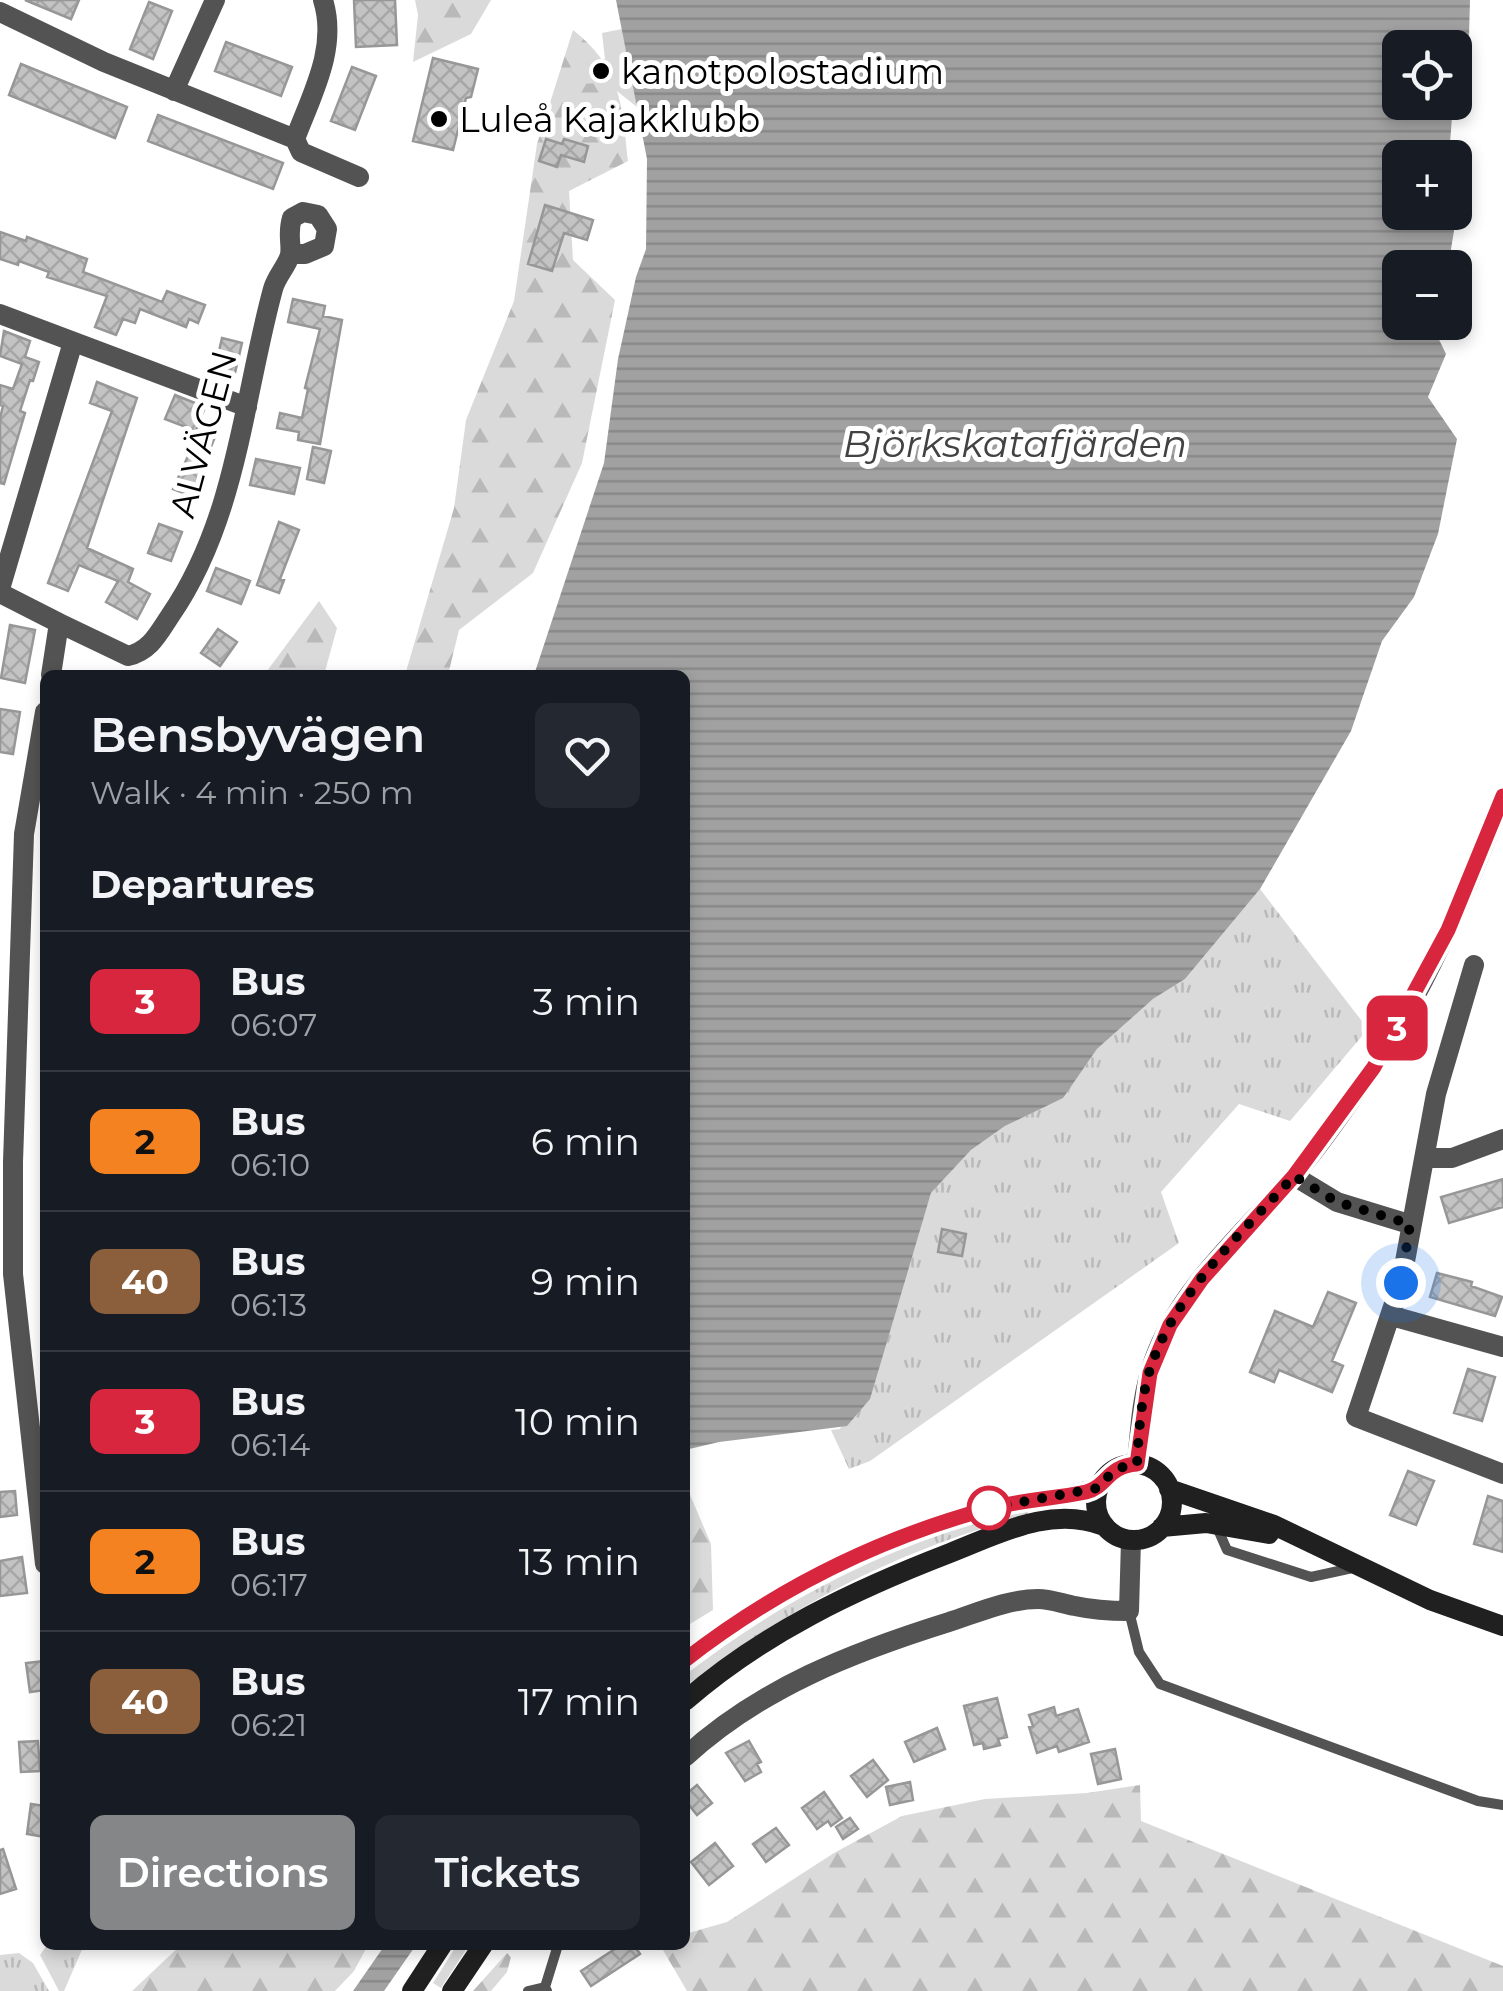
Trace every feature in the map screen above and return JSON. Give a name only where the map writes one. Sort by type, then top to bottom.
[{"type":"main road","points":[[1104,1526],[1096,1507],[1098,1488],[1115,1469],[1137,1464],[1158,1473],[1170,1489],[1171,1509],[1162,1527]]},
{"type":"main road","points":[[690,1657],[770,1601],[884,1543],[988,1508],[1098,1488]]},
{"type":"main road","points":[[1170,1489],[1274,1525],[1430,1600],[1503,1626]]},
{"type":"main road","points":[[690,1698],[802,1618],[883,1579],[1028,1524],[1072,1518],[1104,1526],[1118,1537],[1130,1540],[1147,1538],[1162,1527],[1191,1522],[1312,1546]]},
{"type":"main road","points":[[412,1991],[439,1950]]},
{"type":"main road","points":[[452,1991],[480,1950]]},
{"type":"street","points":[[174,91],[215,0]]},
{"type":"street","points":[[295,138],[329,41],[329,18],[323,0]]},
{"type":"street","points":[[11,11],[174,91],[295,138],[302,152],[358,177]]},
{"type":"street","name":"ALVÄGEN","points":[[59,623],[128,656],[140,654],[150,646],[185,594],[231,478],[274,286],[290,254]]},
{"type":"street","points":[[0,314],[247,407]]},
{"type":"street","points":[[52,670],[59,623],[0,591],[74,342]]},
{"type":"street","points":[[40,741],[24,834],[7,1274],[40,1526]]},
{"type":"street","points":[[1137,1464],[1150,1373],[1170,1325],[1202,1279],[1294,1176],[1360,1088],[1401,1022],[1458,908],[1503,796]]},
{"type":"street","points":[[1474,965],[1436,1094],[1392,1316],[1356,1417],[1503,1474]]},
{"type":"street","points":[[1424,1158],[1452,1158],[1503,1139]]},
{"type":"street","points":[[1294,1176],[1337,1202],[1410,1224]]},
{"type":"street","points":[[1392,1316],[1503,1347]]},
{"type":"street","points":[[690,1753],[718,1728],[769,1695],[830,1663],[933,1627],[1030,1600],[1129,1611],[1130,1540]]},
{"type":"lane","points":[[1216,1524],[1227,1550],[1312,1576],[1357,1567]]},
{"type":"lane","points":[[1129,1611],[1140,1652],[1160,1684],[1478,1800],[1503,1805]]},
{"type":"lane","points":[[528,1991],[546,1989],[557,1950]]},
{"type":"green space","points":[[415,0],[491,0],[471,34],[413,62],[418,15]]},
{"type":"green space","name":"kanotpolostadium","points":[[622,29],[637,107],[607,83],[573,84],[570,60],[605,59],[602,33]]},
{"type":"green space","points":[[573,30],[610,73],[621,105],[628,161],[569,191],[573,260],[615,300],[582,463],[533,573],[459,630],[449,670],[406,670],[454,508],[466,420],[514,301],[537,144]]},
{"type":"green space","points":[[319,601],[337,628],[325,670],[268,670]]},
{"type":"green space","points":[[1260,889],[1368,1029],[1290,1121],[1239,1104],[1161,1192],[1179,1243],[870,1461],[849,1469],[831,1430],[840,1429],[896,1306],[931,1193],[971,1150],[1005,1126],[1063,1097],[1097,1049],[1153,999],[1185,979]]},
{"type":"green space","points":[[690,1495],[711,1544],[713,1610],[690,1624]]},
{"type":"green space","points":[[1028,1509],[1028,1515],[934,1545],[848,1583],[766,1630],[690,1683],[690,1671],[805,1595],[891,1554],[981,1521]]},
{"type":"green space","points":[[1140,1785],[1141,1821],[1503,1966],[1503,1991],[687,1991],[663,1950],[690,1950],[690,1933],[727,1922],[834,1853],[902,1816],[985,1799],[1087,1793]]},
{"type":"green space","points":[[44,1950],[82,1950],[64,1991],[59,1991],[40,1955]]},
{"type":"green space","points":[[176,1950],[365,1950],[354,1971],[335,1991],[132,1991]]},
{"type":"green space","points":[[454,1950],[466,1950],[441,1988],[433,1983]]},
{"type":"green space","points":[[19,1953],[33,1963],[49,1991],[0,1991],[0,1955]]},
{"type":"green space","points":[[507,1953],[511,1957],[507,1972],[491,1991],[473,1991]]},
{"type":"water","name":"Björkskatafjärden","points":[[616,0],[1470,0],[1469,30],[1382,30],[1382,120],[1452,120],[1450,140],[1382,140],[1382,230],[1454,230],[1451,250],[1382,250],[1382,340],[1439,340],[1446,354],[1428,397],[1457,439],[1438,534],[1414,597],[1382,641],[1351,731],[1260,889],[1185,979],[1153,999],[1097,1049],[1063,1098],[1005,1126],[971,1150],[931,1193],[870,1399],[847,1426],[690,1449],[690,670],[536,670],[604,463],[618,359],[646,249],[647,159]]},
{"type":"water","points":[[382,1950],[413,1950],[384,1991],[353,1991]]},
{"type":"building","points":[[25,0],[79,0],[71,19]]},
{"type":"building","points":[[354,0],[395,0],[397,45],[356,47]]},
{"type":"building","points":[[149,2],[172,11],[153,59],[130,49]]},
{"type":"building","points":[[226,42],[292,67],[281,96],[215,71]]},
{"type":"building","name":"Luleå Kajakklubb","points":[[433,58],[478,69],[453,150],[413,141]]},
{"type":"building","points":[[21,64],[127,107],[115,138],[9,95]]},
{"type":"building","points":[[352,67],[376,76],[355,130],[331,121]]},
{"type":"building","points":[[158,115],[283,163],[273,189],[148,141]]},
{"type":"building","points":[[546,139],[588,146],[584,162],[561,155],[557,167],[539,161]]},
{"type":"building","points":[[545,205],[593,220],[587,240],[564,233],[552,271],[528,264]]},
{"type":"building","points":[[0,232],[26,241],[27,237],[87,259],[83,272],[162,302],[167,291],[205,305],[198,323],[189,319],[186,327],[140,309],[135,323],[123,319],[116,335],[95,327],[107,296],[47,277],[49,272],[19,261],[18,265],[0,259]]},
{"type":"building","points":[[293,299],[325,306],[323,316],[342,320],[320,444],[298,440],[299,432],[277,428],[280,413],[302,418],[308,389],[305,388],[320,329],[288,322]]},
{"type":"building","points":[[4,331],[30,341],[25,357],[39,362],[20,411],[25,413],[4,484],[0,483],[0,385],[13,389],[22,364],[0,356]]},
{"type":"building","points":[[222,338],[242,343],[234,377],[214,373]]},
{"type":"building","points":[[97,382],[137,398],[87,548],[133,569],[128,582],[150,594],[137,619],[106,602],[118,581],[79,565],[68,591],[48,583],[112,411],[90,403]]},
{"type":"building","points":[[175,395],[205,407],[196,431],[165,419]]},
{"type":"building","points":[[204,421],[219,427],[191,496],[173,489]]},
{"type":"building","points":[[313,447],[331,451],[324,483],[307,479]]},
{"type":"building","points":[[256,459],[300,468],[294,494],[250,485]]},
{"type":"building","points":[[279,522],[299,530],[280,579],[284,580],[279,593],[257,585]]},
{"type":"building","points":[[159,524],[182,532],[171,561],[148,553]]},
{"type":"building","points":[[216,568],[250,581],[241,604],[207,591]]},
{"type":"building","points":[[10,625],[35,630],[25,683],[1,678]]},
{"type":"building","points":[[218,629],[237,642],[220,666],[201,653]]},
{"type":"building","points":[[0,709],[20,712],[13,754],[0,752]]},
{"type":"building","points":[[1503,1179],[1503,1207],[1449,1223],[1441,1197]]},
{"type":"building","points":[[942,1229],[966,1234],[962,1256],[938,1252]]},
{"type":"building","points":[[1437,1273],[1472,1282],[1471,1286],[1502,1297],[1495,1316],[1430,1297]]},
{"type":"building","points":[[1328,1292],[1356,1303],[1332,1361],[1343,1366],[1332,1392],[1279,1370],[1274,1382],[1250,1372],[1275,1311],[1313,1327]]},
{"type":"building","points":[[1468,1369],[1495,1377],[1482,1421],[1454,1413]]},
{"type":"building","points":[[1408,1471],[1434,1481],[1416,1525],[1390,1515]]},
{"type":"building","points":[[15,1491],[17,1515],[0,1517],[0,1492]]},
{"type":"building","points":[[1488,1496],[1503,1501],[1503,1552],[1474,1544]]},
{"type":"building","points":[[22,1557],[27,1593],[0,1596],[0,1561]]},
{"type":"building","points":[[40,1662],[40,1691],[30,1692],[26,1663]]},
{"type":"building","points":[[997,1698],[1007,1737],[998,1739],[1000,1745],[984,1749],[983,1743],[974,1745],[964,1706]]},
{"type":"building","points":[[1054,1707],[1056,1716],[1078,1709],[1089,1742],[1059,1752],[1057,1746],[1037,1753],[1029,1715]]},
{"type":"building","points":[[937,1728],[945,1749],[914,1762],[905,1742]]},
{"type":"building","points":[[38,1741],[40,1771],[21,1772],[19,1742]]},
{"type":"building","points":[[749,1741],[761,1762],[757,1764],[761,1772],[745,1781],[726,1753]]},
{"type":"building","points":[[1115,1749],[1121,1779],[1098,1784],[1091,1754]]},
{"type":"building","points":[[873,1760],[888,1780],[867,1797],[851,1776]]},
{"type":"building","points":[[910,1782],[913,1800],[890,1805],[886,1787]]},
{"type":"building","points":[[697,1785],[712,1803],[697,1815],[690,1806],[690,1791]]},
{"type":"building","points":[[824,1792],[842,1818],[817,1829],[802,1808]]},
{"type":"building","points":[[31,1804],[40,1805],[40,1836],[27,1834]]},
{"type":"building","points":[[850,1818],[858,1829],[843,1839],[836,1827]]},
{"type":"building","points":[[776,1828],[789,1845],[766,1862],[753,1844]]},
{"type":"building","points":[[715,1843],[733,1866],[709,1885],[691,1862]]},
{"type":"building","points":[[3,1849],[16,1889],[0,1894],[0,1850]]},
{"type":"building","points":[[613,1950],[637,1950],[640,1954],[591,1986],[581,1971]]},
{"type":"bus line","name":"3","points":[[690,1656],[770,1601],[884,1543],[988,1508],[1098,1488],[1118,1467],[1137,1464],[1144,1398],[1170,1325],[1202,1279],[1294,1176],[1374,1067],[1448,930],[1503,796]]},
{"type":"place","name":"kanotpolostadium","points":[[601,71]]},
{"type":"place","name":"Luleå Kajakklubb","points":[[439,119]]},
{"type":"route","points":[[989,1508],[1098,1488],[1118,1467],[1137,1464],[1144,1398],[1170,1325],[1202,1279],[1294,1176],[1337,1202],[1410,1224],[1401,1283]]}]
